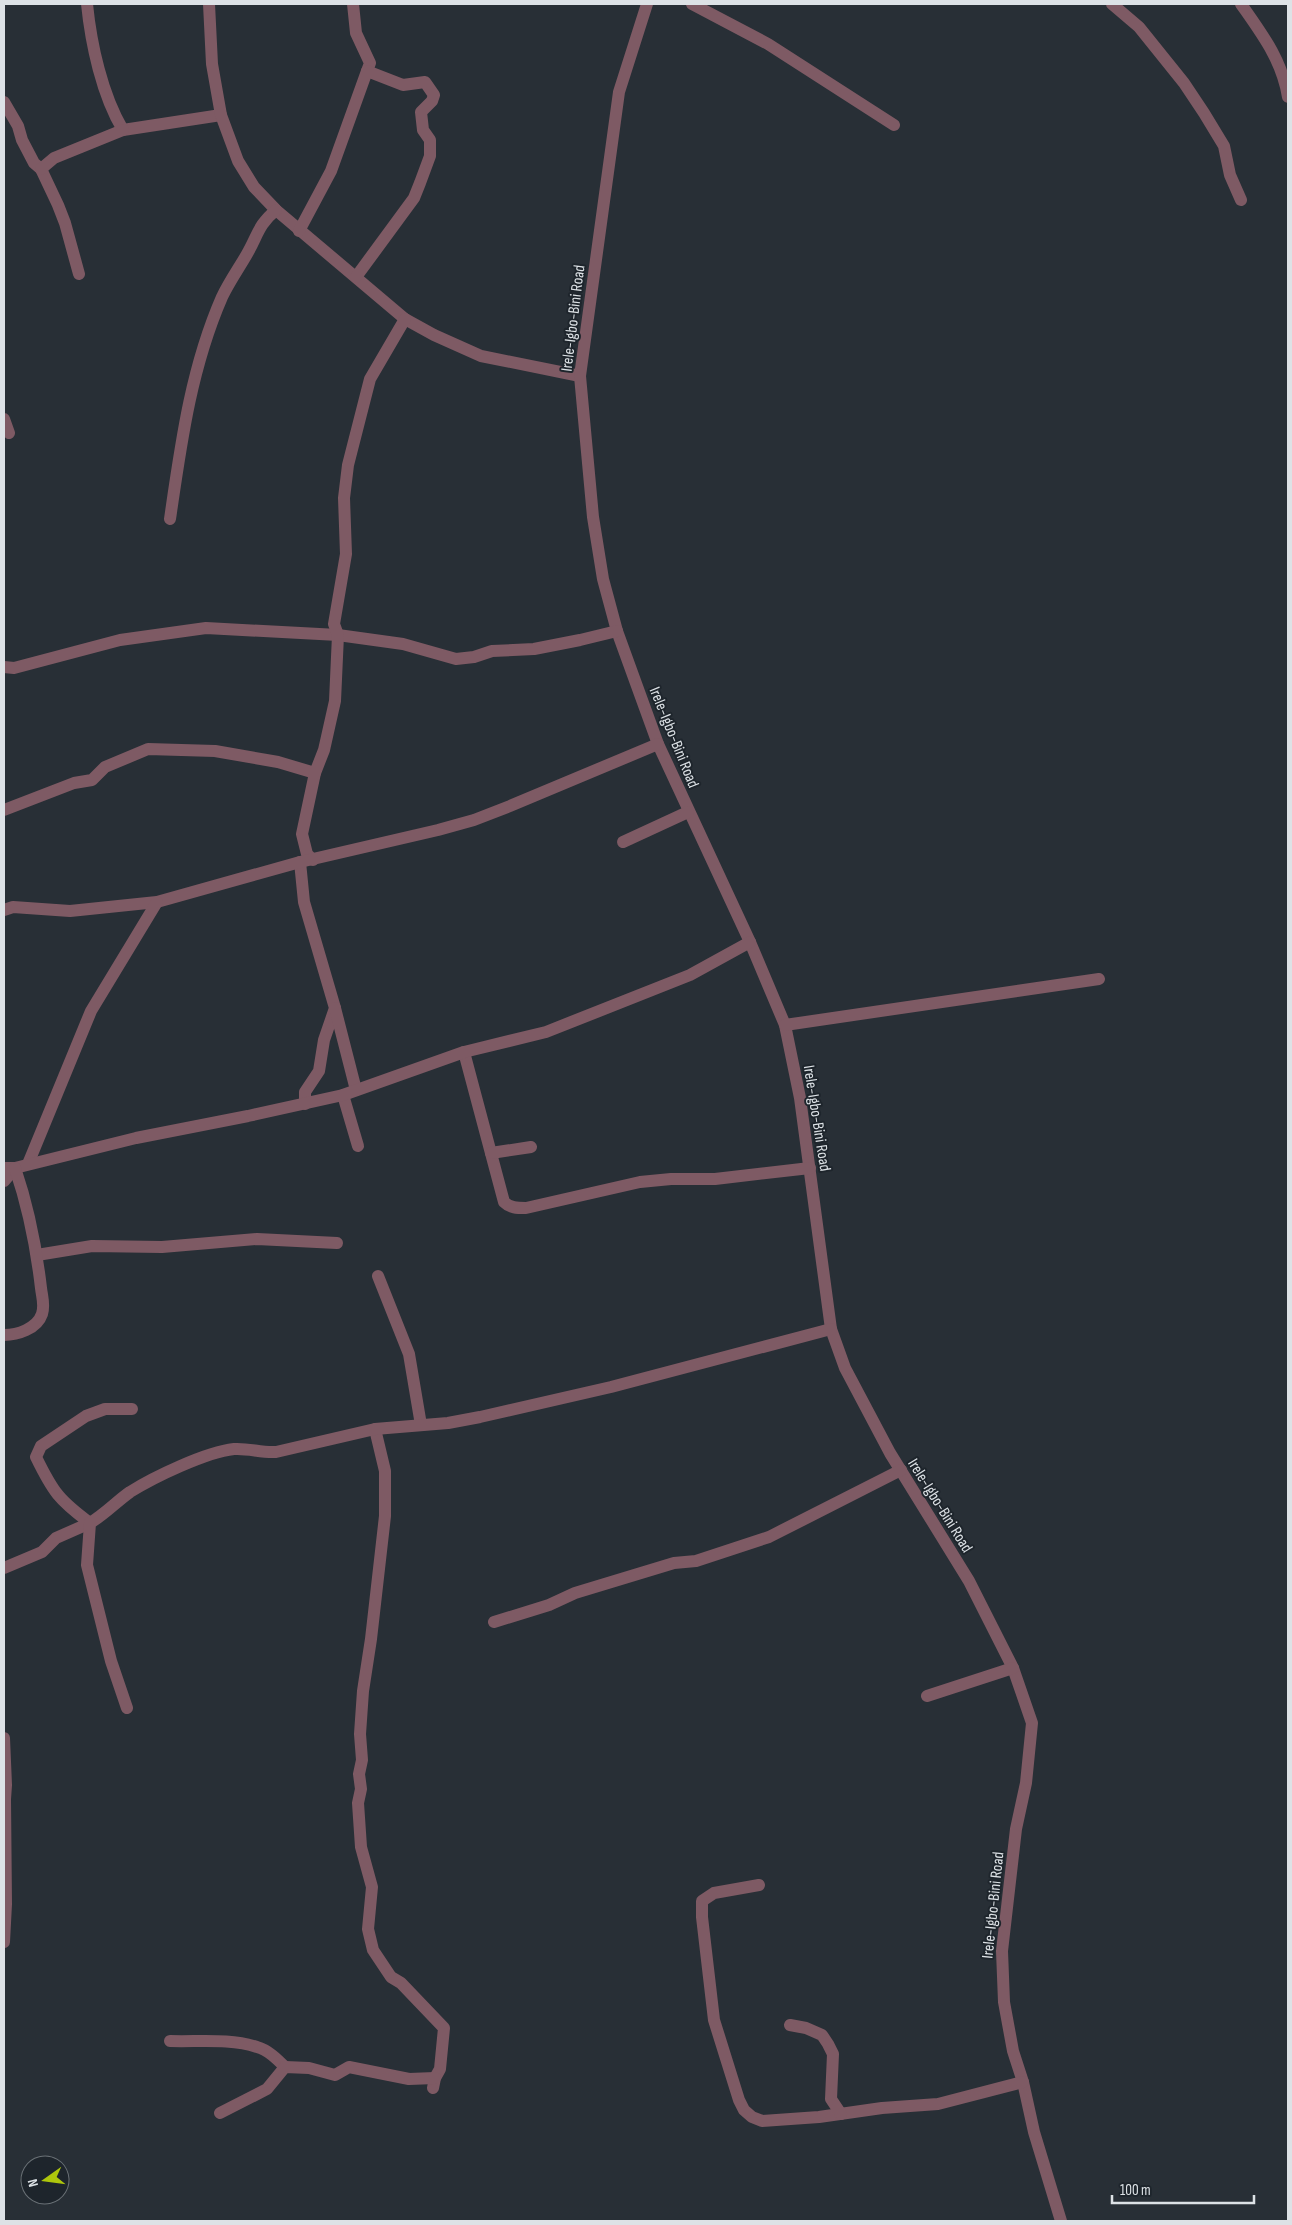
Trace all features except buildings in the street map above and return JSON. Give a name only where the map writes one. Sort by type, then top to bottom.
[{"type":"street","points":[[87,4],[91,37],[96,56],[114,116],[123,130]]},
{"type":"street","points":[[209,4],[212,64],[221,114],[238,161],[254,186],[276,210],[405,318],[434,336],[481,356],[580,376]]},
{"type":"street","points":[[299,231],[331,171],[370,63],[356,33],[353,4]]},
{"type":"street","name":"Irele-Igbo-Bini Road","points":[[647,4],[619,92],[580,376],[593,517],[603,579],[617,630],[658,744],[750,942],[786,1025],[800,1098],[831,1328],[846,1368],[901,1470],[969,1581],[1013,1668],[1032,1723],[1026,1783],[1016,1829],[1002,1951],[1004,2002],[1013,2051],[1034,2132],[1061,2221]]},
{"type":"street","points":[[692,4],[768,44],[894,125]]},
{"type":"street","points":[[1112,4],[1138,27],[1184,83],[1204,113],[1224,146],[1230,175],[1241,200]]},
{"type":"street","points":[[1241,4],[1276,55],[1288,97]]},
{"type":"street","points":[[356,277],[414,198],[430,156],[430,140],[423,130],[421,112],[432,101],[434,95],[425,82],[403,85],[367,71]]},
{"type":"street","points":[[4,102],[18,126],[22,140],[34,163],[41,169],[65,223],[79,274]]},
{"type":"street","points":[[41,169],[54,158],[123,130],[221,114]]},
{"type":"street","points":[[170,519],[184,423],[198,364],[223,296],[263,221],[276,210]]},
{"type":"street","points":[[356,1090],[335,1008],[304,902],[307,854],[302,834],[315,773],[324,750],[335,701],[338,635],[334,624],[346,554],[344,498],[348,465],[370,379],[405,318]]},
{"type":"street","points":[[4,420],[8,433]]},
{"type":"street","points":[[4,667],[14,668],[120,640],[206,628],[338,635],[403,644],[456,659],[474,657],[492,651],[534,649],[617,630]]},
{"type":"street","points":[[4,910],[13,907],[70,912],[157,902],[306,861],[474,820],[658,744]]},
{"type":"street","points":[[4,810],[74,783],[92,780],[105,767],[148,749],[215,751],[278,762],[315,773]]},
{"type":"street","points":[[623,842],[688,812]]},
{"type":"street","points":[[28,1164],[92,1012],[157,902]]},
{"type":"street","points":[[10,1168],[136,1138],[343,1095],[464,1052],[546,1032],[690,975],[750,942]]},
{"type":"street","points":[[786,1025],[1100,979]]},
{"type":"street","points":[[305,1104],[306,1092],[319,1071],[324,1040],[335,1008]]},
{"type":"street","points":[[464,1052],[504,1202],[515,1208],[526,1208],[640,1182],[671,1179],[715,1179],[810,1168]]},
{"type":"street","points":[[343,1095],[358,1146]]},
{"type":"street","points":[[491,1153],[531,1146]]},
{"type":"street","points":[[4,1182],[10,1168]]},
{"type":"street","points":[[4,1335],[23,1332],[41,1317],[43,1302],[28,1206],[10,1168]]},
{"type":"street","points":[[37,1255],[92,1246],[162,1247],[257,1239],[337,1243]]},
{"type":"street","points":[[378,1276],[409,1354],[421,1425]]},
{"type":"street","points":[[4,1568],[42,1552],[56,1538],[90,1523],[129,1493],[197,1459],[232,1449],[247,1448],[265,1453],[276,1452],[375,1429],[448,1423],[480,1418],[611,1386],[831,1328]]},
{"type":"street","points":[[90,1523],[61,1500],[49,1484],[36,1456],[41,1446],[86,1416],[106,1409],[132,1409]]},
{"type":"street","points":[[170,2041],[234,2043],[257,2047],[272,2055],[285,2067],[310,2068],[335,2075],[349,2067],[434,2083],[440,2069],[444,2028],[400,1983],[391,1977],[373,1950],[368,1929],[372,1887],[362,1847],[358,1803],[361,1789],[359,1774],[362,1760],[360,1734],[363,1691],[385,1516],[385,1471],[375,1429]]},
{"type":"street","points":[[494,1622],[549,1605],[575,1593],[674,1563],[696,1561],[769,1537],[901,1470]]},
{"type":"street","points":[[90,1523],[87,1565],[111,1661],[127,1708]]},
{"type":"street","points":[[927,1696],[1013,1668]]},
{"type":"street","points":[[4,1738],[6,1760],[4,1805],[6,1904],[4,1942]]},
{"type":"street","points":[[759,1885],[714,1894],[702,1901],[702,1917],[714,2020],[739,2100],[744,2110],[752,2117],[762,2120],[938,2104],[1022,2082]]},
{"type":"street","points":[[790,2025],[806,2028],[822,2035],[828,2044],[832,2054],[831,2099],[841,2114]]},
{"type":"street","points":[[220,2113],[267,2089],[285,2067]]}]
